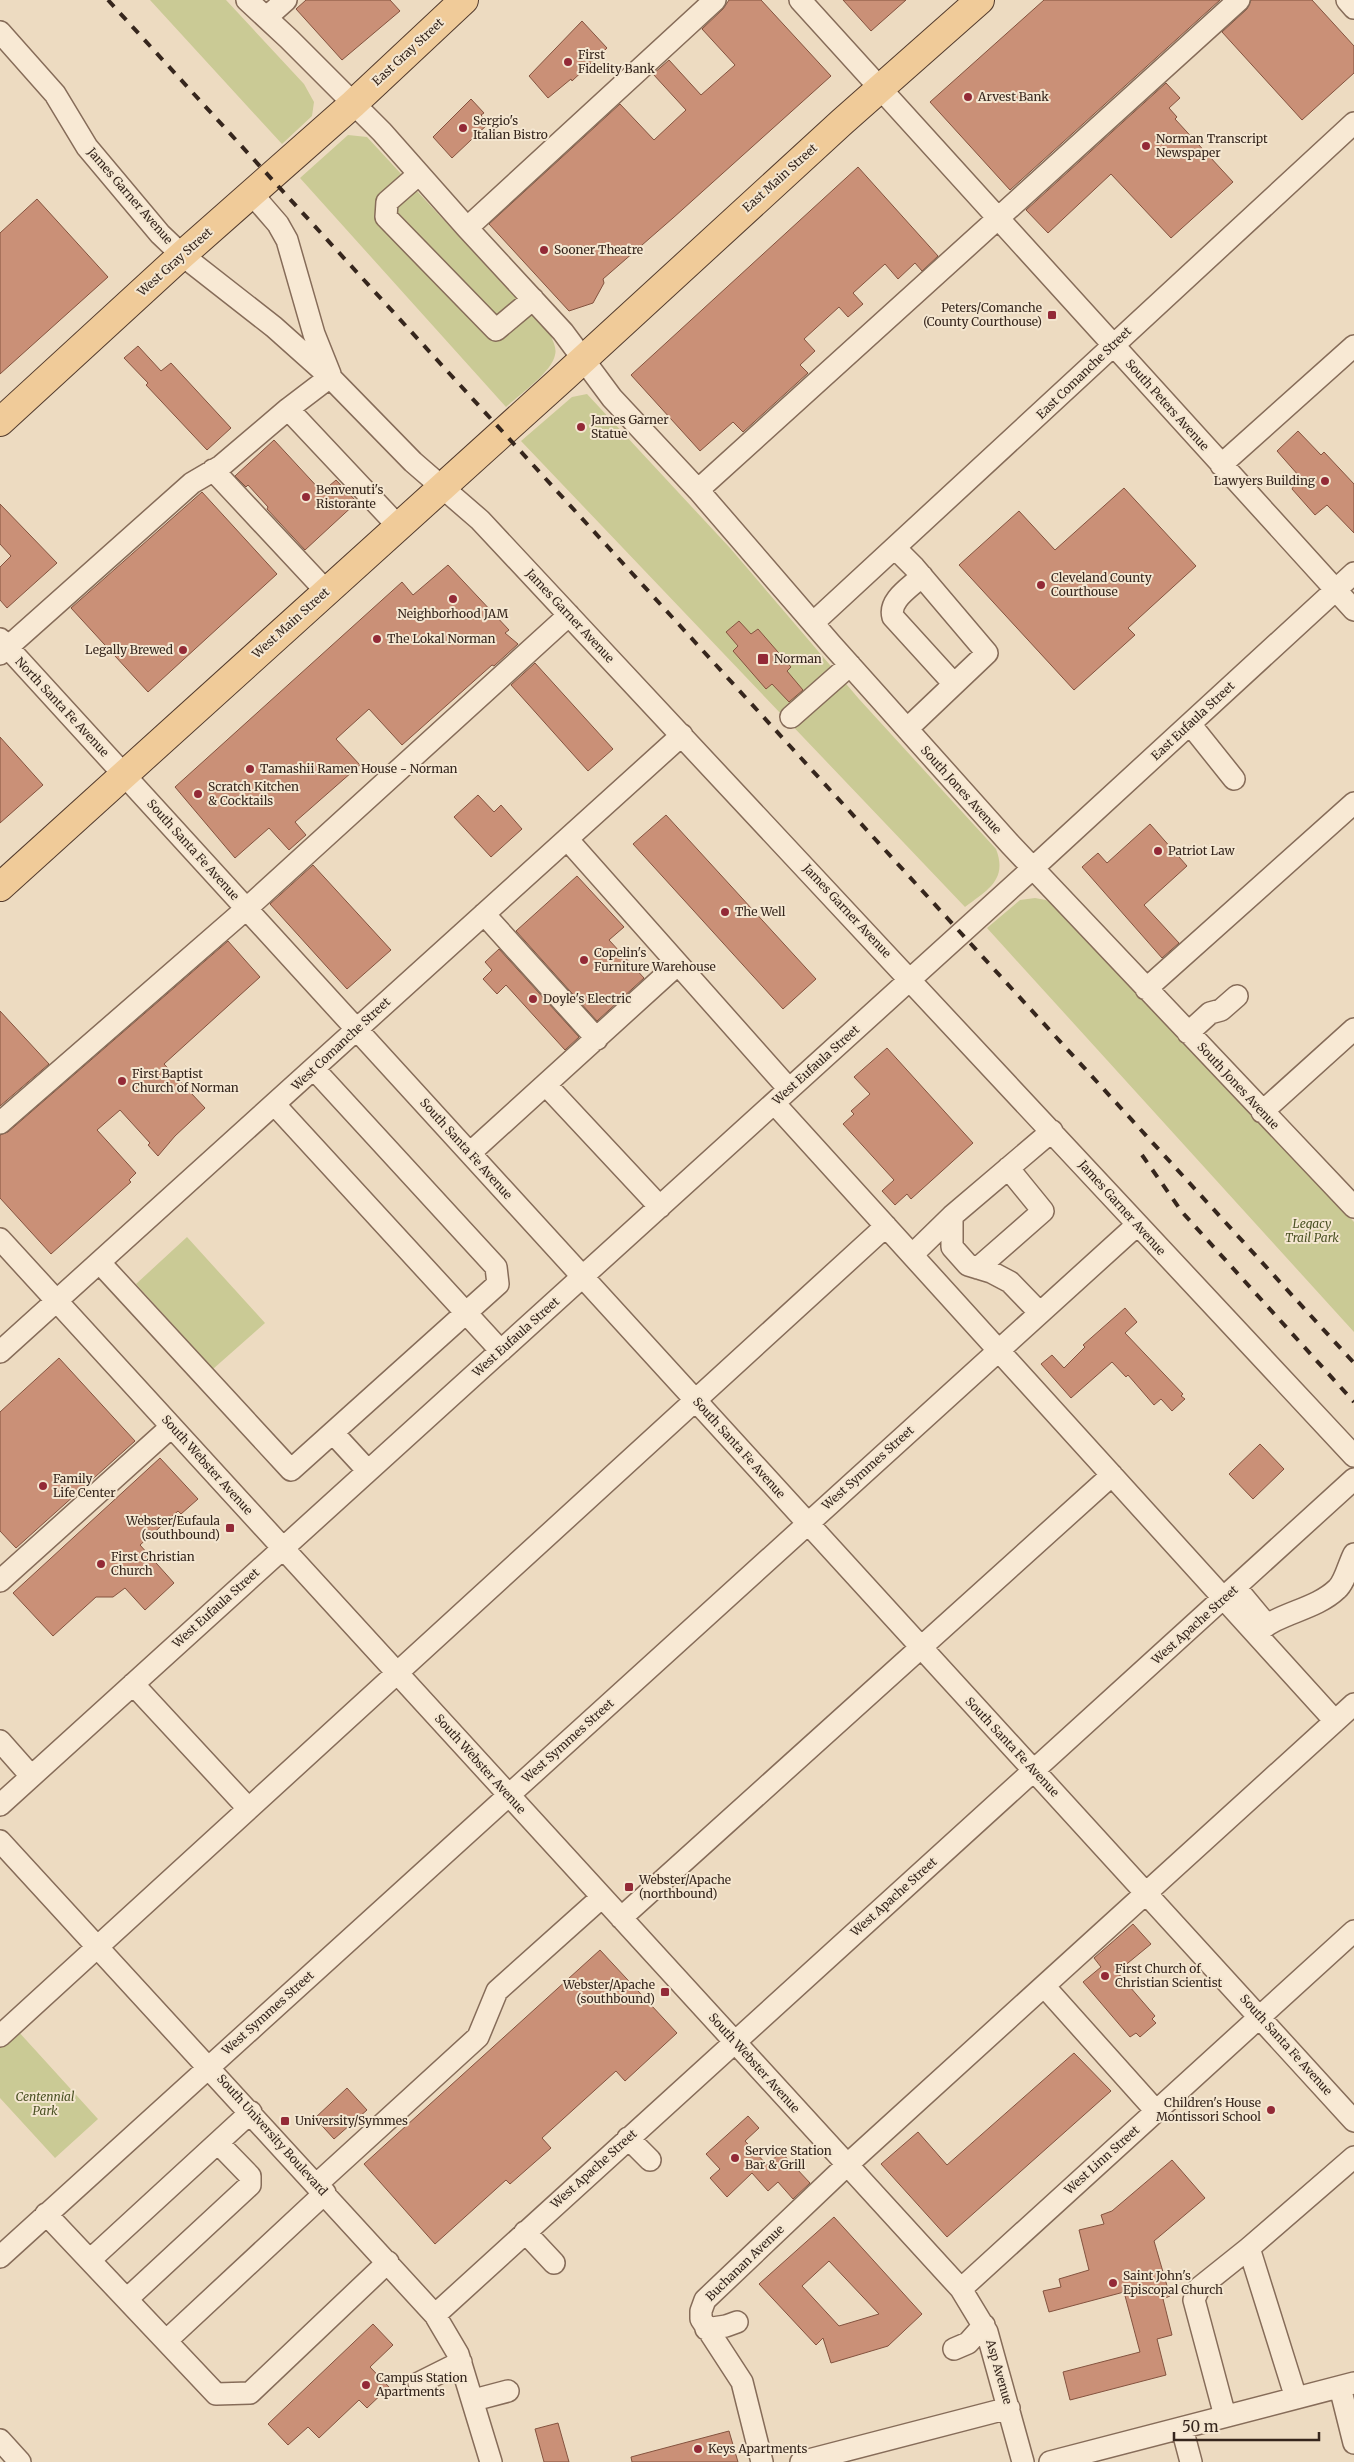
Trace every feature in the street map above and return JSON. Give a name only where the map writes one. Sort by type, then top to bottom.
[{"type":"main road","name":"East Gray Street","points":[[353,104],[464,0]]},
{"type":"main road","name":"East Main Street","points":[[583,359],[880,88],[980,0]]},
{"type":"main road","name":"West Gray Street","points":[[0,422],[182,255],[353,104]]},
{"type":"main road","name":"West Main Street","points":[[0,887],[583,359]]},
{"type":"street","name":"South Jones Avenue","points":[[247,0],[267,17],[382,132],[563,332],[612,398],[698,490],[907,729],[1033,868],[1188,1034],[1354,1207]]},
{"type":"street","points":[[267,17],[286,0]]},
{"type":"street","points":[[467,228],[715,0]]},
{"type":"street","name":"South Peters Avenue","points":[[800,0],[1354,610]]},
{"type":"street","points":[[698,490],[1239,0]]},
{"type":"street","points":[[1347,0],[1354,8]]},
{"type":"street","name":"James Garner Avenue","points":[[0,32],[55,94],[87,147],[160,234],[182,255],[274,327],[330,377],[413,462],[480,520],[1052,1131],[1137,1226],[1354,1456]]},
{"type":"street","name":"East Comanche Street","points":[[813,623],[1113,346],[1147,312],[1354,123]]},
{"type":"street","points":[[419,174],[387,202],[386,217],[496,330],[533,300]]},
{"type":"street","name":"James Garner Avenue","points":[[252,194],[274,218],[287,240],[314,334],[330,377]]},
{"type":"street","points":[[1221,465],[1354,346]]},
{"type":"street","points":[[3,647],[192,483],[213,470],[330,377]]},
{"type":"street","points":[[288,409],[398,526]]},
{"type":"street","points":[[213,470],[326,591]]},
{"type":"street","points":[[895,548],[922,576],[987,653],[907,729]]},
{"type":"street","name":"East Eufaula Street","points":[[1033,868],[1354,573]]},
{"type":"street","points":[[922,576],[895,602],[892,608],[893,617],[954,684]]},
{"type":"street","points":[[0,1123],[246,909],[569,615]]},
{"type":"street","name":"North Santa Fe Avenue","points":[[3,647],[125,774]]},
{"type":"street","points":[[791,717],[850,665]]},
{"type":"street","points":[[1190,724],[1234,779]]},
{"type":"street","name":"West Comanche Street","points":[[0,1352],[682,735]]},
{"type":"street","name":"South Santa Fe Avenue","points":[[125,774],[807,1524],[1260,2016],[1354,2121]]},
{"type":"street","points":[[1146,989],[1354,803]]},
{"type":"street","points":[[567,839],[678,964],[886,1226],[1112,1475],[1230,1593],[1335,1721]]},
{"type":"street","name":"West Eufaula Street","points":[[0,1805],[1033,868]]},
{"type":"street","points":[[484,914],[597,1038]]},
{"type":"street","points":[[470,1153],[678,964]]},
{"type":"street","points":[[1188,1034],[1210,1013],[1209,1003],[1232,991]]},
{"type":"street","points":[[1262,1112],[1354,1029]]},
{"type":"street","points":[[100,1263],[291,1470],[498,1284],[496,1266],[314,1068]]},
{"type":"street","points":[[546,1085],[660,1207]]},
{"type":"street","points":[[275,1105],[500,1351]]},
{"type":"street","points":[[912,1255],[952,1216],[1052,1131]]},
{"type":"street","points":[[978,1268],[1043,1211],[1008,1168]]},
{"type":"street","points":[[952,1216],[952,1247],[968,1265],[1010,1282],[1040,1313]]},
{"type":"street","points":[[0,2036],[886,1226]]},
{"type":"street","name":"West Symmes Street","points":[[0,2257],[1137,1226]]},
{"type":"street","name":"South Webster Avenue","points":[[0,1239],[961,2289]]},
{"type":"street","points":[[0,1581],[171,1427]]},
{"type":"street","points":[[333,1433],[368,1471]]},
{"type":"street","points":[[621,1918],[1112,1475]]},
{"type":"street","name":"West Apache Street","points":[[435,2315],[1354,1479]]},
{"type":"street","points":[[1261,1629],[1301,1611],[1339,1588],[1353,1556]]},
{"type":"street","points":[[133,1684],[248,1808]]},
{"type":"street","name":"Buchanan Avenue","points":[[762,2462],[736,2389],[739,2375],[701,2319],[704,2300],[847,2165],[1354,1704]]},
{"type":"street","points":[[0,1741],[31,1776]]},
{"type":"street","name":"South University Boulevard","points":[[0,1841],[209,2066],[435,2315],[461,2362],[474,2400],[491,2462]]},
{"type":"street","points":[[166,2341],[478,2037],[497,1991],[602,1897]]},
{"type":"street","name":"West Linn Street","points":[[961,2289],[1354,1931]]},
{"type":"street","points":[[1044,1986],[1156,2111]]},
{"type":"street","points":[[90,2260],[251,2112]]},
{"type":"street","points":[[628,2138],[650,2160]]},
{"type":"street","points":[[127,2299],[250,2185],[250,2176],[218,2142]]},
{"type":"street","points":[[1225,2416],[1194,2300],[1199,2288],[1250,2248],[1354,2157]]},
{"type":"street","points":[[46,2214],[216,2394],[250,2393],[388,2262]]},
{"type":"street","points":[[525,2232],[554,2263]]},
{"type":"street","points":[[1250,2248],[1296,2398]]},
{"type":"street","name":"Asp Avenue","points":[[961,2289],[984,2325],[1023,2462]]},
{"type":"street","points":[[706,2329],[737,2322]]},
{"type":"street","points":[[954,2349],[968,2343],[984,2325]]},
{"type":"street","points":[[419,2383],[461,2362]]},
{"type":"street","points":[[1050,2462],[1347,2385],[1354,2444]]},
{"type":"street","points":[[474,2400],[508,2391]]},
{"type":"street","points":[[801,2462],[1009,2408]]},
{"type":"street","points":[[1182,2428],[1191,2462]]},
{"type":"street","points":[[0,2440],[20,2462]]},
{"type":"green space","points":[[150,0],[226,0],[304,84],[314,102],[312,116],[282,144]]},
{"type":"green space","points":[[348,135],[367,137],[551,336],[556,350],[553,362],[542,376],[506,407],[300,178]]},
{"type":"green space","points":[[587,394],[730,548],[859,699],[996,849],[999,860],[997,876],[981,895],[965,907],[521,441],[572,397]]},
{"type":"green space","name":"Legacy Trail Park","points":[[1035,898],[1046,900],[1055,906],[1354,1222],[1354,1332],[987,928],[1020,900]]},
{"type":"green space","points":[[187,1237],[265,1323],[213,1369],[136,1284]]},
{"type":"green space","name":"Centennial Park","points":[[17,2030],[98,2119],[55,2158],[0,2098],[0,2046]]},
{"type":"building","points":[[306,0],[390,0],[400,11],[342,60],[296,9]]},
{"type":"building","points":[[729,0],[761,0],[831,76],[603,279],[604,283],[593,303],[569,311],[489,224],[620,104],[654,140],[686,110],[653,74],[669,60],[701,95],[735,65],[702,29],[723,9]]},
{"type":"building","points":[[843,0],[906,0],[871,31]]},
{"type":"building","points":[[1044,0],[1220,0],[1010,190],[930,102]]},
{"type":"building","points":[[1251,0],[1312,0],[1354,46],[1354,73],[1302,120],[1222,32],[1247,9]]},
{"type":"building","name":"First Fidelity Bank","points":[[582,21],[607,48],[572,81],[571,79],[548,98],[529,76]]},
{"type":"building","name":"Norman Transcript Newspaper","points":[[1166,83],[1180,98],[1169,108],[1177,117],[1175,119],[1233,182],[1171,238],[1111,174],[1048,233],[1026,210]]},
{"type":"building","name":"Sergio's Italian Bistro","points":[[471,99],[484,113],[481,115],[489,123],[452,158],[433,137]]},
{"type":"building","points":[[858,167],[938,256],[922,271],[915,263],[898,279],[885,264],[853,293],[863,304],[848,317],[839,307],[804,339],[815,351],[800,365],[808,373],[743,432],[733,422],[700,451],[631,375]]},
{"type":"building","points":[[37,199],[108,277],[0,374],[0,233]]},
{"type":"building","points":[[138,346],[161,371],[171,363],[231,428],[207,450],[146,385],[148,383],[124,358]]},
{"type":"building","name":"Lawyers Building","points":[[1298,431],[1321,455],[1324,452],[1354,484],[1354,533],[1327,505],[1315,515],[1292,489],[1299,476],[1277,451]]},
{"type":"building","name":"Benvenuti's Ristorante","points":[[274,440],[322,492],[336,480],[357,502],[305,550],[267,509],[268,507],[248,485],[246,487],[235,476]]},
{"type":"building","name":"Cleveland County Courthouse","points":[[1124,488],[1196,566],[1128,628],[1135,635],[1074,690],[959,565],[1019,511],[1055,550]]},
{"type":"building","points":[[202,492],[277,574],[148,692],[71,608]]},
{"type":"building","points":[[0,504],[57,563],[7,608],[0,600],[0,567],[11,556],[0,544]]},
{"type":"building","points":[[448,565],[509,630],[505,633],[518,644],[402,745],[369,709],[336,739],[360,765],[295,822],[306,835],[289,850],[269,828],[235,858],[175,787],[402,582],[413,595]]},
{"type":"building","points":[[739,621],[751,634],[758,629],[791,667],[787,671],[803,690],[789,702],[772,684],[766,689],[733,651],[738,646],[726,632]]},
{"type":"building","points":[[535,663],[613,749],[588,771],[511,685]]},
{"type":"building","points":[[0,737],[43,785],[0,823]]},
{"type":"building","points":[[478,795],[494,812],[501,805],[522,829],[491,857],[454,817]]},
{"type":"building","name":"The Well","points":[[666,815],[816,979],[783,1009],[633,844]]},
{"type":"building","points":[[1150,824],[1187,866],[1144,905],[1179,943],[1162,958],[1082,867],[1098,853],[1107,863]]},
{"type":"building","points":[[313,865],[391,950],[347,989],[270,904]]},
{"type":"building","name":"Copelin's Furniture Warehouse","points":[[577,876],[624,927],[609,940],[644,978],[597,1021],[516,931]]},
{"type":"building","name":"First Baptist Church of Norman","points":[[228,941],[260,977],[164,1064],[205,1108],[175,1136],[158,1156],[148,1145],[150,1143],[120,1110],[97,1130],[136,1173],[129,1180],[131,1182],[51,1254],[0,1198],[0,1135],[8,1132]]},
{"type":"building","name":"Doyle's Electric","points":[[499,949],[579,1037],[565,1050],[506,985],[497,994],[483,979],[492,970],[485,962]]},
{"type":"building","points":[[0,1011],[49,1064],[0,1106]]},
{"type":"building","points":[[887,1048],[973,1143],[911,1199],[907,1194],[895,1205],[882,1191],[894,1180],[843,1124],[854,1114],[851,1111],[870,1094],[854,1077]]},
{"type":"building","points":[[1125,1308],[1137,1322],[1125,1333],[1183,1394],[1181,1396],[1185,1399],[1172,1411],[1161,1399],[1154,1405],[1128,1375],[1126,1377],[1112,1362],[1071,1398],[1041,1364],[1052,1355],[1064,1368],[1085,1347],[1083,1345]]},
{"type":"building","name":"Family Life Center","points":[[59,1358],[135,1441],[16,1548],[0,1531],[0,1412]]},
{"type":"building","points":[[1260,1444],[1284,1469],[1253,1499],[1229,1474]]},
{"type":"building","name":"First Christian Church","points":[[160,1458],[198,1499],[181,1514],[178,1511],[140,1545],[174,1583],[145,1610],[125,1588],[113,1597],[96,1597],[53,1636],[13,1593]]},
{"type":"building","name":"First Church of Christian Scientist","points":[[1133,1924],[1151,1944],[1117,1972],[1155,2016],[1152,2019],[1156,2023],[1140,2037],[1136,2033],[1130,2037],[1083,1982],[1101,1967],[1094,1958]]},
{"type":"building","points":[[600,1950],[677,2033],[625,2081],[616,2071],[542,2138],[551,2148],[510,2184],[506,2180],[435,2244],[364,2164]]},
{"type":"building","points":[[1074,2053],[1111,2091],[947,2237],[881,2164],[918,2132],[947,2165]]},
{"type":"building","points":[[347,2088],[367,2110],[334,2139],[315,2118]]},
{"type":"building","name":"Service Station Bar & Grill","points":[[748,2116],[759,2128],[745,2141],[767,2165],[781,2152],[810,2183],[793,2199],[778,2182],[768,2191],[752,2173],[727,2197],[710,2178],[720,2169],[706,2154]]},
{"type":"building","name":"Saint John's Episcopal Church","points":[[1172,2160],[1205,2198],[1154,2241],[1170,2296],[1163,2299],[1172,2335],[1157,2339],[1166,2375],[1070,2400],[1063,2372],[1140,2352],[1124,2292],[1049,2312],[1043,2291],[1061,2287],[1059,2279],[1089,2270],[1079,2230],[1104,2224],[1101,2215],[1112,2211]]},
{"type":"building","points":[[834,2217],[922,2314],[888,2346],[831,2363],[823,2338],[816,2345],[759,2284]],"holes":[[[829,2261],[879,2314],[839,2326],[802,2286]]]},
{"type":"building","name":"Campus Station Apartments","points":[[373,2324],[393,2345],[370,2367],[389,2387],[367,2408],[359,2400],[319,2438],[308,2427],[288,2445],[268,2424]]},
{"type":"building","points":[[558,2423],[569,2462],[544,2462],[535,2429]]},
{"type":"building","name":"Keys Apartments","points":[[729,2431],[738,2462],[632,2462],[631,2457]]},
{"type":"railway","points":[[108,0],[1354,1363]]},
{"type":"railway","points":[[1142,1155],[1182,1212],[1354,1402]]},
{"type":"place","name":"First Fidelity Bank","points":[[568,62]]},
{"type":"place","name":"Arvest Bank","points":[[968,97]]},
{"type":"place","name":"Sergio's Italian Bistro","points":[[463,128]]},
{"type":"place","name":"Norman Transcript Newspaper","points":[[1146,146]]},
{"type":"place","name":"Sooner Theatre","points":[[544,250]]},
{"type":"place","name":"Peters/Comanche (County Courthouse)","points":[[1052,315]]},
{"type":"place","name":"James Garner Statue","points":[[581,427]]},
{"type":"place","name":"Lawyers Building","points":[[1325,481]]},
{"type":"place","name":"Benvenuti's Ristorante","points":[[306,497]]},
{"type":"place","name":"Cleveland County Courthouse","points":[[1041,585]]},
{"type":"place","name":"Neighborhood JAM","points":[[453,599]]},
{"type":"place","name":"The Lokal Norman","points":[[377,639]]},
{"type":"place","name":"Legally Brewed","points":[[183,650]]},
{"type":"place","name":"Norman","points":[[763,659]]},
{"type":"place","name":"Tamashii Ramen House - Norman","points":[[250,769]]},
{"type":"place","name":"Scratch Kitchen & Cocktails","points":[[198,794]]},
{"type":"place","name":"Patriot Law","points":[[1158,851]]},
{"type":"place","name":"The Well","points":[[725,912]]},
{"type":"place","name":"Copelin's Furniture Warehouse","points":[[584,960]]},
{"type":"place","name":"Doyle's Electric","points":[[533,999]]},
{"type":"place","name":"First Baptist Church of Norman","points":[[122,1081]]},
{"type":"place","name":"Family Life Center","points":[[43,1486]]},
{"type":"place","name":"Webster/Eufaula (southbound)","points":[[230,1528]]},
{"type":"place","name":"First Christian Church","points":[[101,1564]]},
{"type":"place","name":"Webster/Apache (northbound)","points":[[629,1887]]},
{"type":"place","name":"First Church of Christian Scientist","points":[[1105,1976]]},
{"type":"place","name":"Webster/Apache (southbound)","points":[[665,1992]]},
{"type":"place","name":"Children's House Montissori School","points":[[1271,2110]]},
{"type":"place","name":"University/Symmes","points":[[285,2121]]},
{"type":"place","name":"Service Station Bar & Grill","points":[[735,2158]]},
{"type":"place","name":"Saint John's Episcopal Church","points":[[1113,2283]]},
{"type":"place","name":"Campus Station Apartments","points":[[366,2385]]},
{"type":"place","name":"Keys Apartments","points":[[698,2449]]}]
